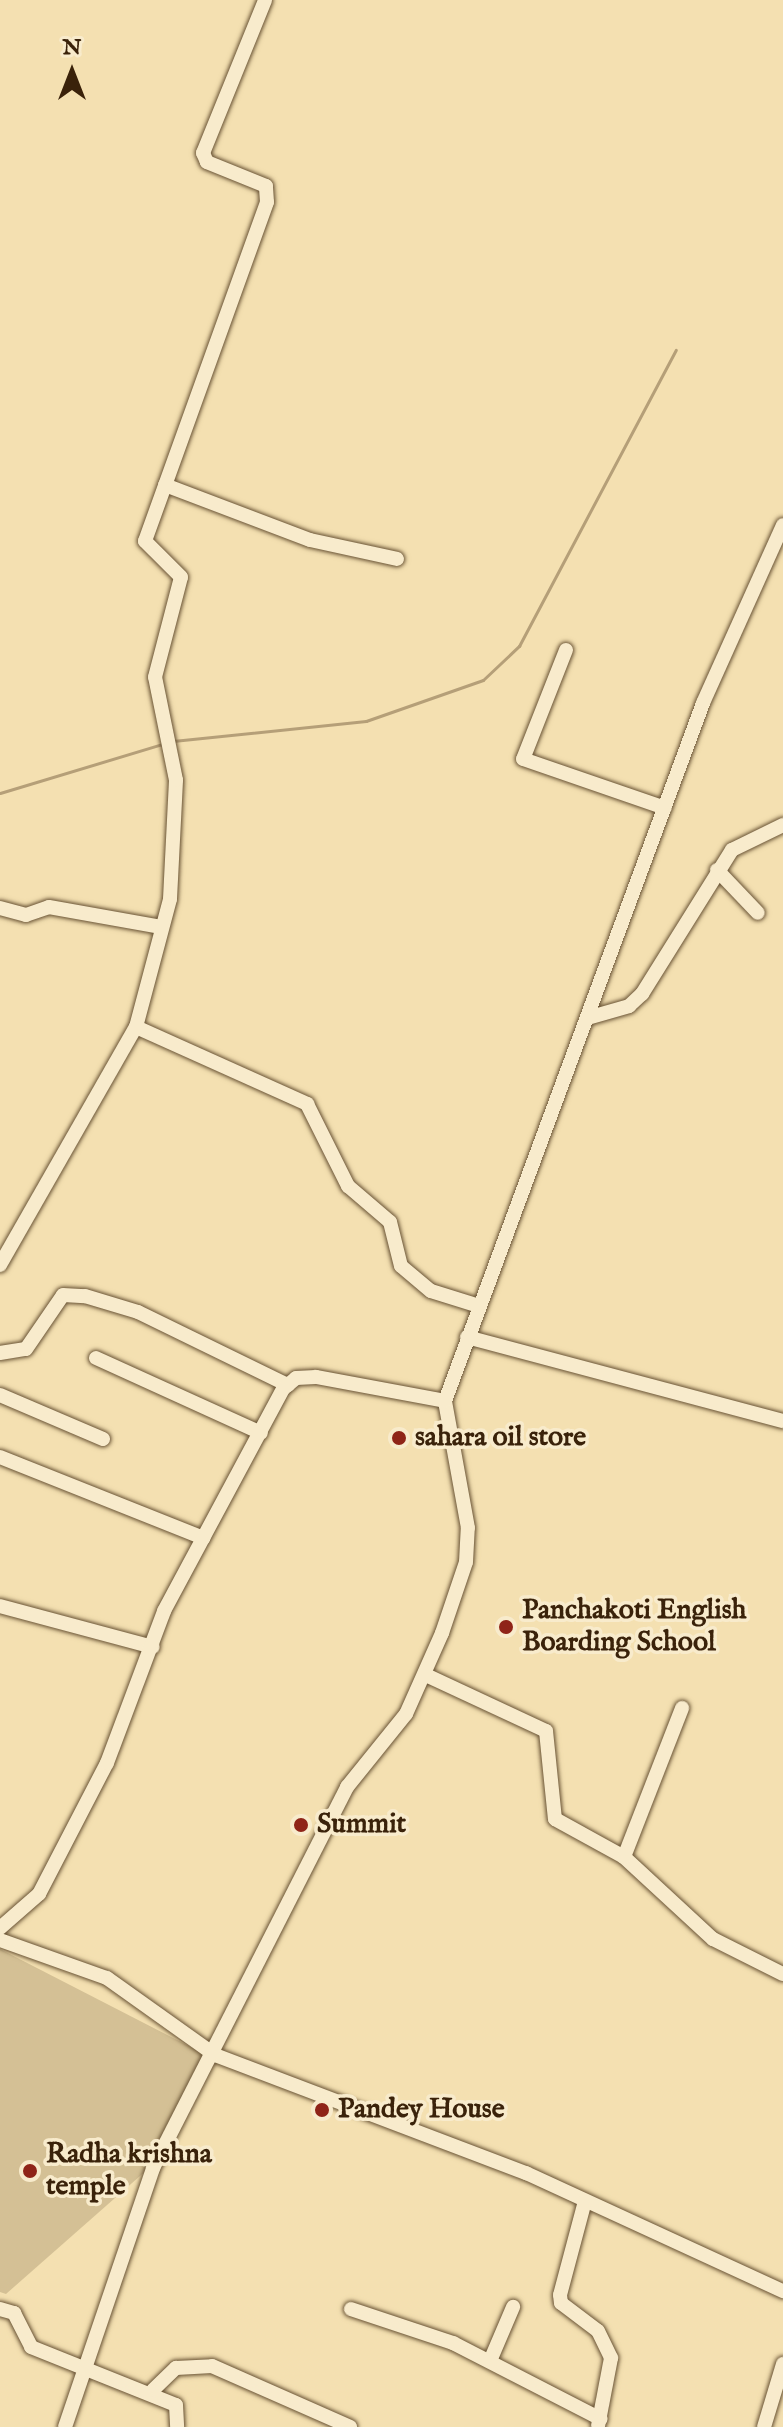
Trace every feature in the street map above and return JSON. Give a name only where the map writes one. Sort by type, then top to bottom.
[{"type":"street","points":[[0,1265],[136,1027],[170,899],[176,780],[155,677],[181,577],[177,566],[149,553],[145,541],[267,202],[266,186],[207,162],[203,153],[265,0]]},
{"type":"street","points":[[165,485],[310,540],[397,559]]},
{"type":"street","points":[[65,2427],[153,2168],[215,2055],[347,1787],[406,1714],[426,1675],[466,1562],[466,1496],[445,1401],[476,1305],[591,1017],[665,808],[783,525]]},
{"type":"street","points":[[566,650],[523,759],[665,808]]},
{"type":"street","points":[[591,1017],[629,1006],[642,994],[717,870],[739,844],[783,825]]},
{"type":"street","points":[[717,870],[758,913]]},
{"type":"street","points":[[0,908],[26,915],[49,907],[161,927]]},
{"type":"street","points":[[136,1027],[307,1104],[348,1186],[390,1222],[401,1266],[431,1291],[476,1305]]},
{"type":"street","points":[[0,1353],[26,1349],[63,1295],[85,1296],[138,1312],[288,1385],[316,1377],[445,1401]]},
{"type":"street","points":[[467,1337],[783,1421]]},
{"type":"street","points":[[96,1358],[261,1433]]},
{"type":"street","points":[[0,1928],[39,1894],[107,1763],[164,1611],[288,1385]]},
{"type":"street","points":[[0,1395],[103,1439]]},
{"type":"street","points":[[0,1457],[204,1538]]},
{"type":"street","points":[[0,1606],[153,1647]]},
{"type":"street","points":[[426,1675],[546,1731],[555,1819],[624,1857],[713,1939],[783,1974]]},
{"type":"street","points":[[624,1857],[682,1708]]},
{"type":"street","points":[[0,1940],[107,1978],[215,2055],[585,2201],[783,2291]]},
{"type":"street","points":[[351,2309],[490,2361],[599,2423],[611,2358],[598,2331],[561,2303],[560,2295],[585,2201]]},
{"type":"street","points":[[490,2361],[513,2307]]},
{"type":"street","points":[[0,2309],[14,2313],[31,2347],[153,2390],[176,2405],[177,2427]]},
{"type":"street","points":[[764,2427],[783,2364]]},
{"type":"street","points":[[153,2390],[176,2368],[212,2366],[350,2427]]},
{"type":"shaded area","points":[[0,1949],[214,2059],[165,2154],[6,2294],[0,2292]]},
{"type":"waterway","points":[[173,741],[366,721],[483,680],[519,646],[676,350]]},
{"type":"waterway","points":[[0,793],[162,744]]},
{"type":"place","name":"sahara oil store","points":[[399,1438]]},
{"type":"place","name":"Panchakoti English Boarding School","points":[[506,1627]]},
{"type":"place","name":"Summit","points":[[301,1825]]},
{"type":"place","name":"Pandey House","points":[[322,2110]]},
{"type":"place","name":"Radha krishna temple","points":[[30,2171]]}]
